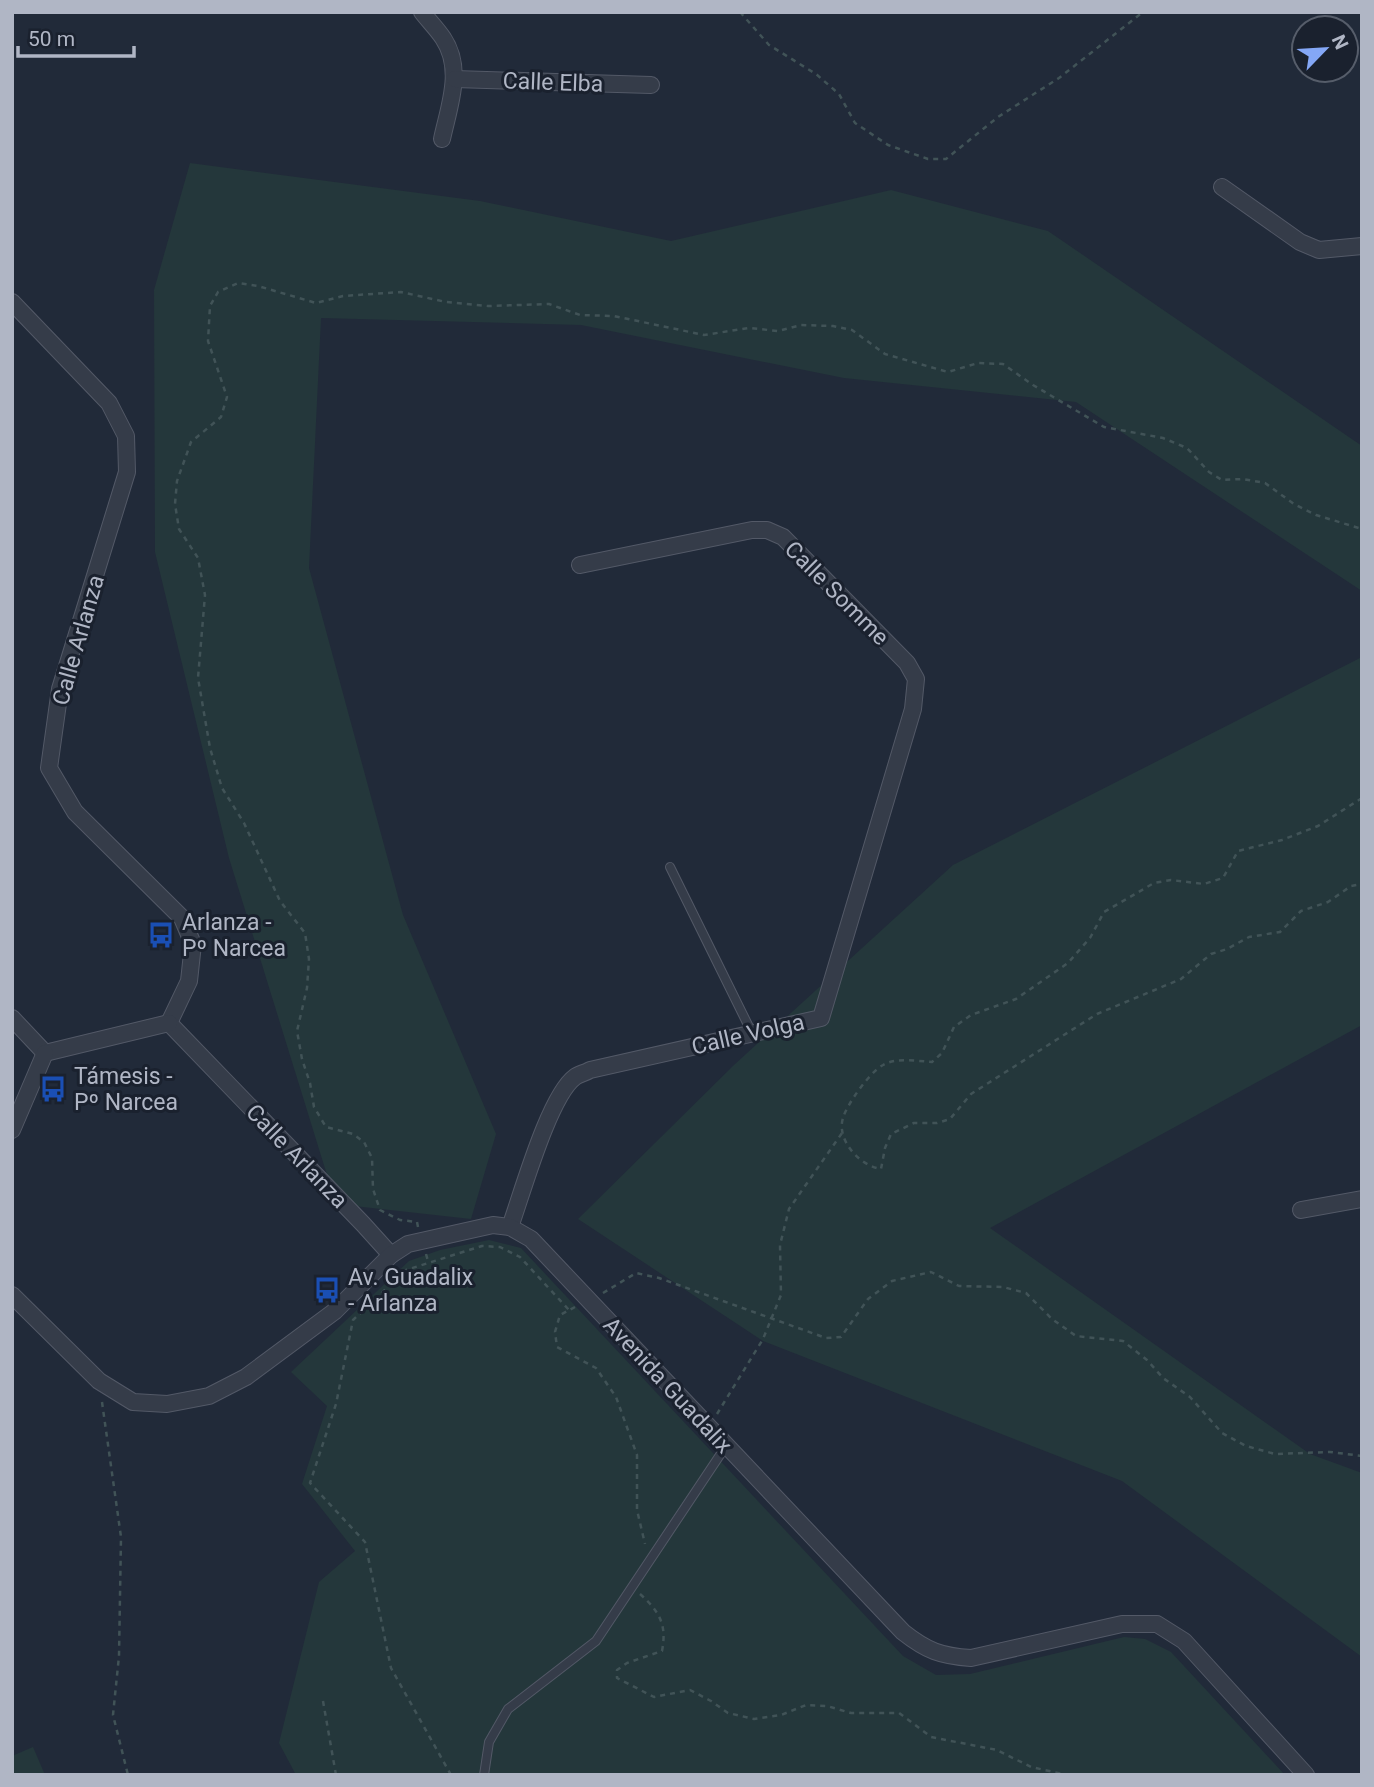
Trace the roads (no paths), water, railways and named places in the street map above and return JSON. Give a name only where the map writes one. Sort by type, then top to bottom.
[{"type":"street","points":[[422,12],[444,39],[453,58],[455,79],[442,139]]},
{"type":"street","name":"Calle Elba","points":[[455,79],[651,85]]},
{"type":"street","points":[[1222,187],[1300,242],[1319,250],[1362,246]]},
{"type":"street","name":"Calle Arlanza","points":[[12,302],[109,403],[126,436],[127,472],[60,689],[49,768],[75,812],[182,918],[193,944],[189,981],[169,1023],[391,1255]]},
{"type":"street","name":"Calle Somme","points":[[580,565],[752,530],[767,530],[783,537],[907,663],[916,679]]},
{"type":"street","name":"Calle Volga","points":[[510,1227],[549,1120],[563,1091],[575,1078],[590,1070],[821,1018],[913,709],[916,679]]},
{"type":"street","points":[[12,1018],[45,1054]]},
{"type":"street","points":[[45,1054],[169,1023]]},
{"type":"street","points":[[12,1130],[45,1054]]},
{"type":"street","points":[[1301,1210],[1362,1199]]},
{"type":"street","points":[[12,1295],[99,1381],[133,1402],[167,1404],[209,1396],[246,1377],[324,1319],[391,1255],[408,1244],[494,1225],[510,1227]]},
{"type":"street","name":"Avenida Guadalix","points":[[510,1227],[531,1239],[903,1632],[922,1647],[946,1656],[971,1658],[1122,1624],[1157,1624],[1184,1641],[1306,1775]]},
{"type":"lane","points":[[670,867],[752,1033]]},
{"type":"lane","points":[[484,1775],[489,1742],[508,1709],[596,1641],[726,1446]]},
{"type":"place","name":"Arlanza - Pº Narcea","points":[[161,935]]},
{"type":"place","name":"Támesis - Pº Narcea","points":[[53,1089]]},
{"type":"place","name":"Av. Guadalix - Arlanza","points":[[327,1290]]}]
